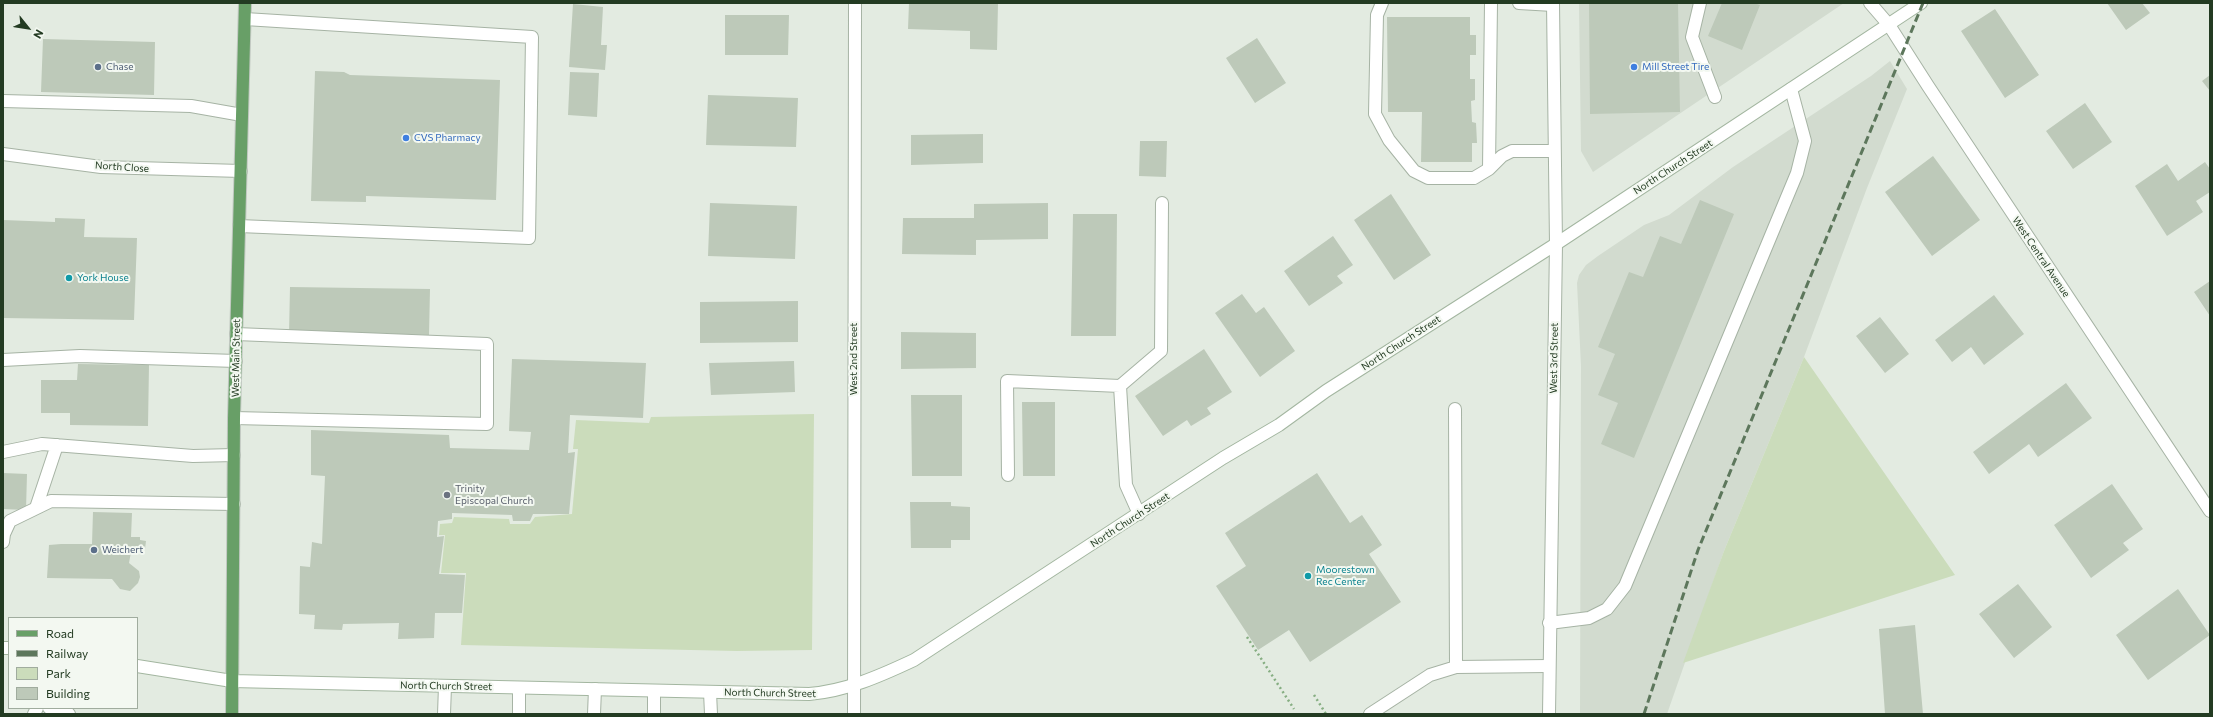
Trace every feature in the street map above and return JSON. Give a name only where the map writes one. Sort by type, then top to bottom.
[{"type":"main road","name":"West Main Street","points":[[232,714],[234,418],[245,3]]},
{"type":"street","name":"West 2nd Street","points":[[854,714],[855,3]]},
{"type":"street","points":[[1382,3],[1377,15],[1375,114],[1389,140],[1414,171],[1428,178],[1474,178],[1489,170],[1502,156],[1512,151],[1554,151]]},
{"type":"street","points":[[1489,170],[1491,3]]},
{"type":"street","points":[[1519,3],[1553,4]]},
{"type":"street","points":[[1700,3],[1692,36],[1715,97]]},
{"type":"street","name":"West Central Avenue","points":[[1870,3],[1889,24],[1924,80],[2210,511]]},
{"type":"street","name":"North Church Street","points":[[138,666],[232,681],[809,694],[853,685],[882,675],[914,660],[1223,458],[1279,425],[1326,391],[1556,244],[1921,3]]},
{"type":"street","name":"West 3rd Street","points":[[1549,714],[1549,623],[1556,244],[1553,4]]},
{"type":"street","points":[[239,226],[529,238],[532,37],[245,19]]},
{"type":"street","points":[[1549,623],[1589,618],[1607,609],[1625,586],[1797,172],[1805,141],[1791,89]]},
{"type":"street","points":[[3,101],[191,106],[242,115]]},
{"type":"street","name":"North Close","points":[[3,154],[101,167],[241,171]]},
{"type":"street","points":[[1008,476],[1007,380],[1120,386],[1161,351],[1162,203]]},
{"type":"street","points":[[234,418],[487,424],[487,344],[236,334]]},
{"type":"street","points":[[3,360],[80,356],[236,361]]},
{"type":"street","points":[[1120,386],[1126,486],[1139,514]]},
{"type":"street","points":[[1455,409],[1456,668]]},
{"type":"street","points":[[3,452],[42,444],[193,456],[234,455]]},
{"type":"street","points":[[36,508],[57,445]]},
{"type":"street","points":[[3,542],[4,534],[10,521],[51,501],[234,504]]},
{"type":"street","points":[[1370,714],[1430,675],[1456,668],[1549,666]]},
{"type":"street","points":[[444,714],[445,686]]},
{"type":"street","points":[[519,688],[519,714]]},
{"type":"street","points":[[594,714],[595,689]]},
{"type":"street","points":[[654,691],[654,714]]},
{"type":"street","points":[[710,692],[711,714]]},
{"type":"street","points":[[52,709],[69,714]]},
{"type":"path","points":[[1247,637],[1294,709]]},
{"type":"path","points":[[1314,695],[1326,714]]},
{"type":"shaded area","points":[[1579,3],[1844,3],[1593,172],[1581,151]]},
{"type":"shaded area","points":[[1890,61],[1907,89],[1867,188],[1804,357],[1724,551],[1667,714],[1580,714],[1581,366],[1577,283],[1579,275],[1586,265],[1598,256],[1644,225],[1669,215],[1733,167],[1871,76]]},
{"type":"green space","points":[[1804,357],[1955,575],[1683,663],[1724,551]]},
{"type":"green space","points":[[814,414],[812,650],[737,651],[461,645],[466,573],[441,573],[445,535],[439,535],[440,524],[452,523],[454,517],[509,519],[510,524],[530,524],[535,517],[572,514],[578,449],[573,449],[576,420],[649,423],[651,417]]},
{"type":"building","points":[[909,3],[998,3],[997,50],[970,49],[970,31],[908,29]]},
{"type":"building","name":"Mill Street Tire","points":[[1589,3],[1678,3],[1680,112],[1590,114]]},
{"type":"building","points":[[1722,3],[1754,3],[1760,5],[1742,50],[1708,36]]},
{"type":"building","points":[[2107,3],[2142,3],[2150,13],[2126,30]]},
{"type":"building","points":[[573,4],[603,7],[601,45],[607,45],[605,70],[569,67]]},
{"type":"building","points":[[1995,9],[2039,75],[2005,98],[1961,31]]},
{"type":"building","points":[[725,15],[789,15],[788,55],[725,55]]},
{"type":"building","points":[[1387,17],[1470,17],[1470,35],[1476,35],[1476,55],[1470,55],[1470,79],[1475,79],[1475,100],[1471,101],[1472,122],[1476,123],[1477,143],[1472,143],[1472,162],[1421,162],[1422,112],[1388,112]]},
{"type":"building","points":[[1257,38],[1286,83],[1255,103],[1226,58]]},
{"type":"building","name":"Chase","points":[[43,39],[155,42],[154,95],[41,92]]},
{"type":"building","name":"CVS Pharmacy","points":[[315,71],[344,72],[350,75],[500,80],[496,200],[366,196],[366,202],[311,201]]},
{"type":"building","points":[[570,72],[599,73],[597,117],[568,115]]},
{"type":"building","points":[[2210,75],[2210,91],[2202,81]]},
{"type":"building","points":[[708,95],[798,98],[796,147],[706,145]]},
{"type":"building","points":[[2085,103],[2112,142],[2073,169],[2046,131]]},
{"type":"building","points":[[983,134],[983,163],[911,165],[911,135]]},
{"type":"building","points":[[1140,141],[1167,141],[1166,177],[1139,176]]},
{"type":"building","points":[[1933,156],[1980,220],[1932,256],[1885,192]]},
{"type":"building","points":[[2205,162],[2210,169],[2210,192],[2196,201],[2203,212],[2167,236],[2135,186],[2167,164],[2178,181]]},
{"type":"building","points":[[1391,194],[1431,255],[1394,280],[1354,220]]},
{"type":"building","points":[[1700,200],[1734,214],[1634,458],[1601,444],[1618,403],[1598,395],[1615,354],[1598,347],[1629,272],[1643,277],[1660,236],[1681,244]]},
{"type":"building","points":[[710,203],[797,206],[795,259],[708,256]]},
{"type":"building","points":[[1048,203],[1048,239],[976,240],[976,255],[902,254],[903,218],[974,218],[974,204]]},
{"type":"building","points":[[1073,214],[1117,214],[1116,336],[1071,336]]},
{"type":"building","name":"York House","points":[[55,218],[85,219],[84,237],[137,238],[134,320],[3,318],[3,220],[55,222]]},
{"type":"building","points":[[1333,236],[1353,265],[1337,276],[1343,283],[1309,306],[1284,271]]},
{"type":"building","points":[[2210,281],[2210,316],[2194,292]]},
{"type":"building","points":[[290,287],[430,289],[429,335],[366,333],[365,337],[289,335]]},
{"type":"building","points":[[1242,294],[1256,313],[1264,307],[1295,351],[1260,377],[1215,313]]},
{"type":"building","points":[[1994,295],[2024,334],[1984,365],[1971,347],[1952,362],[1935,340]]},
{"type":"building","points":[[798,301],[798,342],[700,343],[700,302]]},
{"type":"building","points":[[1880,317],[1909,354],[1885,373],[1856,336]]},
{"type":"building","points":[[901,332],[976,333],[976,368],[901,369]]},
{"type":"building","points":[[1204,349],[1232,392],[1207,408],[1211,414],[1191,426],[1187,420],[1163,436],[1135,396]]},
{"type":"building","name":"Trinity Episcopal Church","points":[[512,359],[646,363],[643,418],[570,415],[568,453],[575,452],[569,514],[533,514],[530,521],[513,521],[512,515],[452,513],[452,519],[438,521],[437,537],[444,536],[439,574],[465,575],[462,613],[435,613],[434,638],[398,639],[399,623],[343,624],[342,630],[314,629],[315,615],[299,614],[300,566],[310,567],[312,542],[322,544],[325,476],[311,475],[311,430],[449,435],[450,448],[529,450],[531,432],[509,431]]},
{"type":"building","points":[[794,361],[795,392],[711,395],[709,363]]},
{"type":"building","points":[[78,364],[149,365],[148,426],[70,425],[70,413],[41,413],[41,380],[77,380]]},
{"type":"building","points":[[2066,383],[2092,418],[2038,457],[2029,444],[1989,474],[1973,452]]},
{"type":"building","points":[[911,395],[962,395],[962,476],[912,476]]},
{"type":"building","points":[[1022,402],[1055,402],[1055,476],[1023,476]]},
{"type":"building","points":[[3,473],[27,474],[26,510],[3,509]]},
{"type":"building","name":"Moorestown Rec Center","points":[[1317,473],[1350,523],[1362,515],[1382,545],[1369,554],[1401,602],[1310,662],[1289,630],[1258,650],[1216,586],[1246,566],[1225,533]]},
{"type":"building","points":[[2112,484],[2143,529],[2123,543],[2129,550],[2091,578],[2054,525]]},
{"type":"building","points":[[910,502],[951,502],[951,506],[970,507],[970,540],[951,540],[951,548],[911,548]]},
{"type":"building","name":"Weichert","points":[[93,512],[132,513],[131,537],[140,537],[140,540],[146,541],[145,549],[138,549],[139,552],[131,552],[129,563],[139,571],[140,577],[138,583],[130,591],[120,589],[112,579],[47,578],[49,545],[92,544]]},
{"type":"building","points":[[2018,584],[2052,627],[2014,658],[1979,614]]},
{"type":"building","points":[[2178,589],[2210,635],[2148,680],[2116,635]]},
{"type":"building","points":[[1915,625],[1923,714],[1885,714],[1879,629]]},
{"type":"railway","points":[[1644,714],[1698,550],[1923,3]]},
{"type":"place","name":"Chase","points":[[98,67]]},
{"type":"place","name":"Mill Street Tire","points":[[1634,67]]},
{"type":"place","name":"CVS Pharmacy","points":[[406,138]]},
{"type":"place","name":"York House","points":[[69,278]]},
{"type":"place","name":"Trinity Episcopal Church","points":[[447,495]]},
{"type":"place","name":"Weichert","points":[[94,550]]},
{"type":"place","name":"Moorestown Rec Center","points":[[1308,576]]}]
